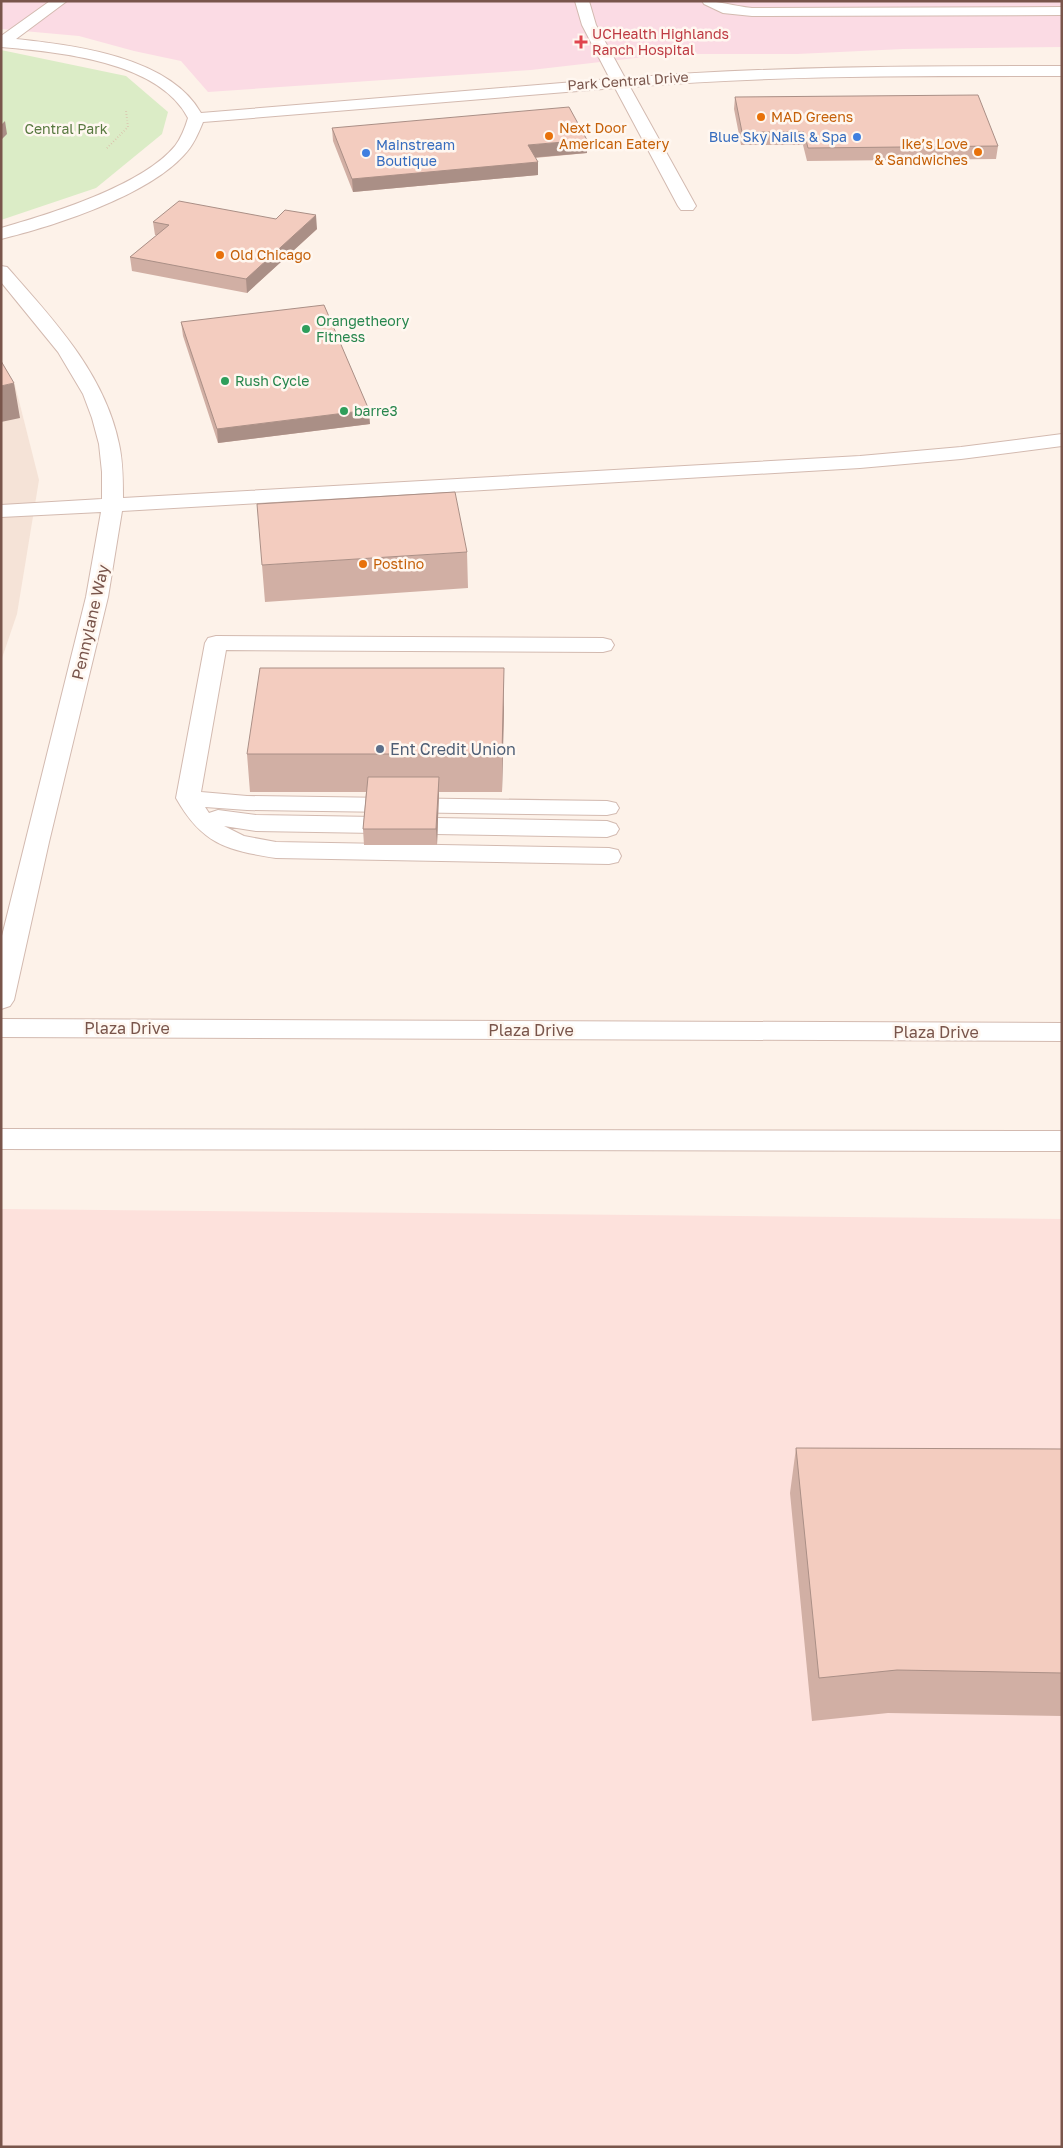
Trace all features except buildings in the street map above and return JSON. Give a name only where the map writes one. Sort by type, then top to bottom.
[{"type":"street","points":[[2,42],[60,1]]},
{"type":"street","points":[[582,1],[589,25],[687,206]]},
{"type":"street","points":[[709,1],[728,10],[752,12],[1062,11]]},
{"type":"street","points":[[1,234],[70,212],[140,179],[176,154],[184,144],[196,118],[176,90],[147,74],[89,56],[37,46],[2,42]]},
{"type":"street","name":"Park Central Drive","points":[[196,118],[620,81],[792,72],[1062,71]]},
{"type":"street","name":"Pennylane Way","points":[[1,271],[62,341],[88,384],[99,410],[110,446],[113,492],[102,574],[1,1000]]},
{"type":"street","points":[[1,511],[171,503],[869,462],[978,452],[1062,440]]},
{"type":"street","points":[[603,645],[216,643],[192,807],[212,831],[244,845],[276,850],[609,856]]},
{"type":"street","points":[[192,807],[256,823],[607,818]]},
{"type":"street","name":"Plaza Drive","points":[[1,1028],[1062,1032]]},
{"type":"street","points":[[1,1139],[1062,1141]]},
{"type":"shaded area","name":"UCHealth Highlands Ranch Hospital","points":[[1,1],[1062,1],[1062,47],[903,49],[797,54],[670,54],[531,70],[208,92],[181,61],[79,36],[1,29]]},
{"type":"shaded area","points":[[1,360],[15,385],[39,480],[17,614],[1,661]]},
{"type":"shaded area","points":[[1,1209],[1062,1219],[1062,2147],[1,2147]]},
{"type":"green space","name":"Central Park","points":[[1,50],[126,76],[168,112],[162,134],[96,188],[1,220]]},
{"type":"place","name":"UCHealth Highlands Ranch Hospital","points":[[581,42]]},
{"type":"place","name":"MAD Greens","points":[[761,117]]},
{"type":"place","name":"Next Door American Eatery","points":[[549,136]]},
{"type":"place","name":"Blue Sky Nails & Spa","points":[[857,137]]},
{"type":"place","name":"Ike’s Love & Sandwiches","points":[[978,152]]},
{"type":"place","name":"Mainstream Boutique","points":[[366,153]]},
{"type":"place","name":"Old Chicago","points":[[220,255]]},
{"type":"place","name":"Orangetheory Fitness","points":[[306,329]]},
{"type":"place","name":"Rush Cycle","points":[[225,381]]},
{"type":"place","name":"barre3","points":[[344,411]]},
{"type":"place","name":"Postino","points":[[363,564]]},
{"type":"place","name":"Ent Credit Union","points":[[380,749]]}]
